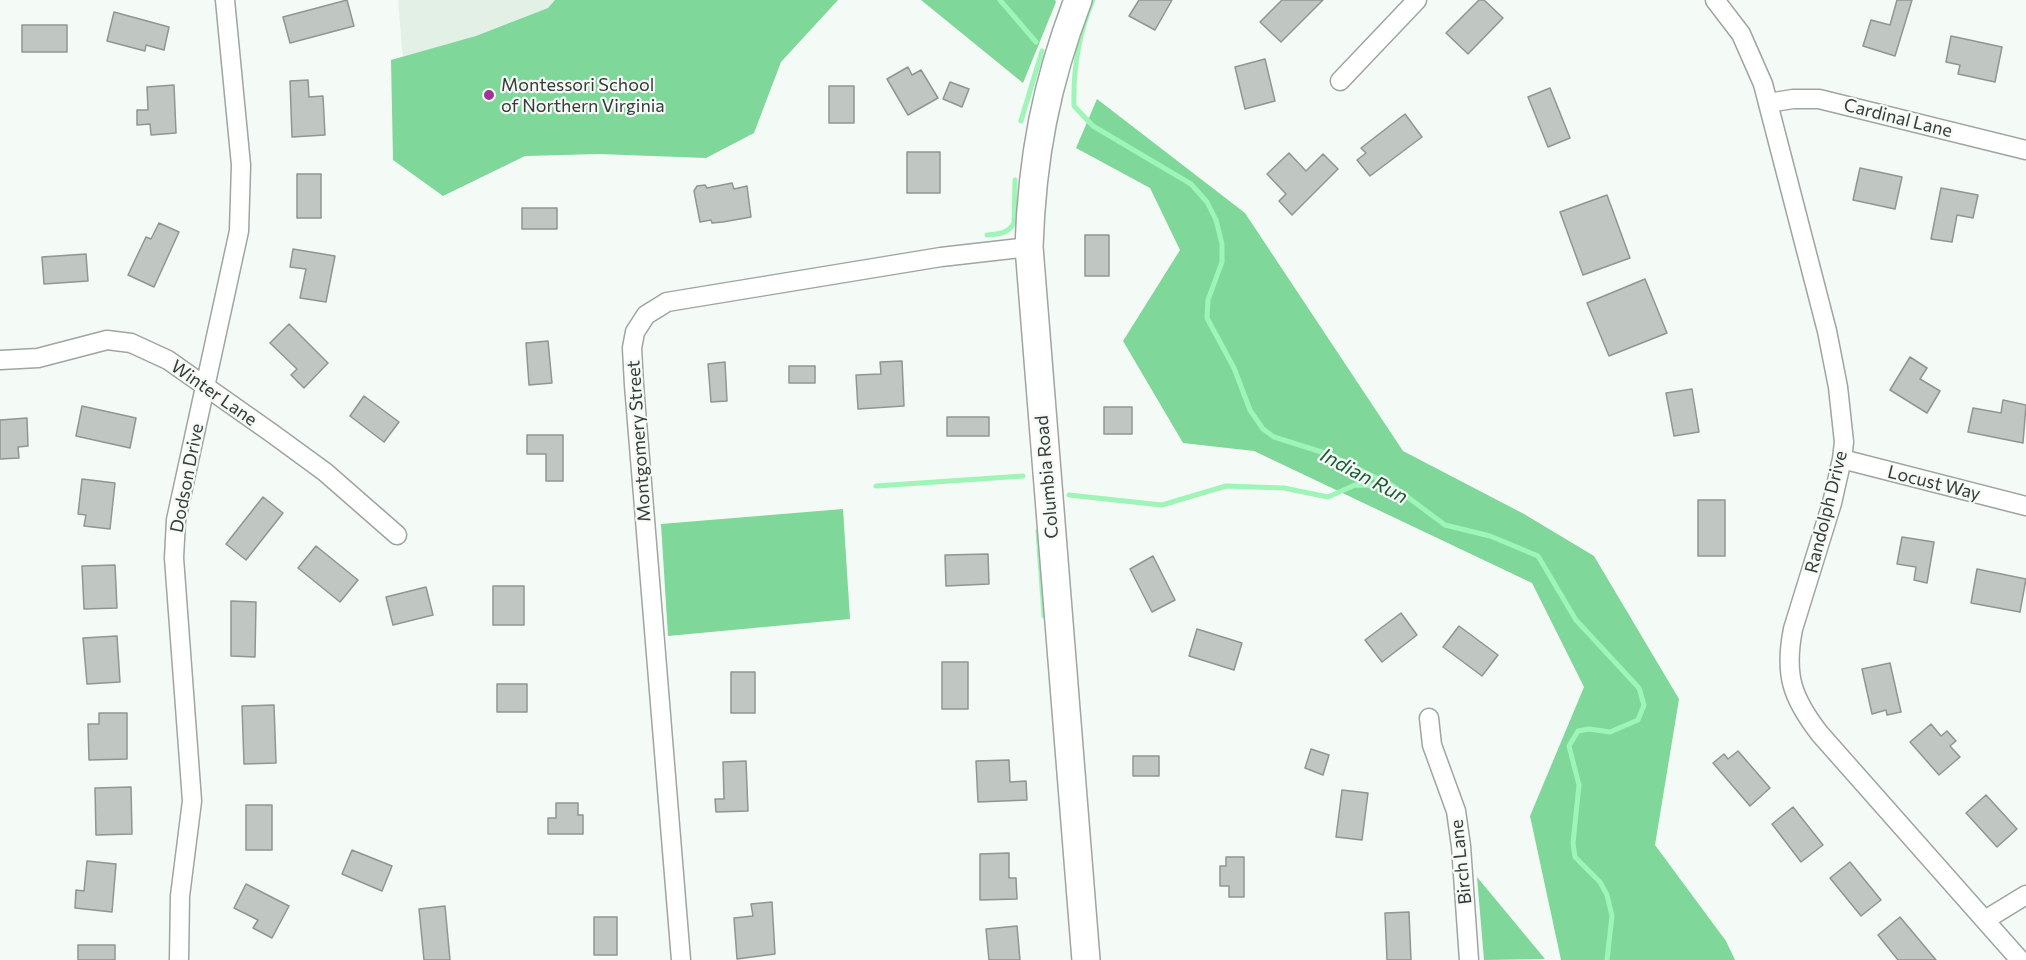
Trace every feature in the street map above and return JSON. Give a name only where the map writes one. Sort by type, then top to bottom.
[{"type":"street","name":"Dodson Drive","points":[[179,960],[180,896],[192,801],[174,549],[182,487],[235,258],[242,188],[225,0]]},
{"type":"street","name":"Columbia Road","points":[[1078,0],[1054,70],[1039,134],[1032,179],[1029,247],[1086,960]]},
{"type":"street","points":[[1340,81],[1417,0]]},
{"type":"street","name":"Randolph Drive","points":[[1715,0],[1741,34],[1755,62],[1768,103],[1827,331],[1844,442],[1842,459],[1816,560],[1793,628],[1789,649],[1791,684],[1797,700],[1820,735],[2020,960]]},
{"type":"street","name":"Cardinal Lane","points":[[1768,103],[1793,99],[1819,99],[2026,150]]},
{"type":"street","name":"Montgomery Street","points":[[681,960],[634,385],[632,348],[639,324],[646,315],[667,302],[717,292],[941,257],[1029,247]]},
{"type":"street","name":"Winter Lane","points":[[0,360],[38,358],[78,346],[116,340],[131,343],[168,360],[325,472],[397,535]]},
{"type":"street","name":"Locust Way","points":[[1842,459],[2026,507]]},
{"type":"street","name":"Birch Lane","points":[[1429,718],[1432,745],[1451,795],[1459,835],[1469,960]]},
{"type":"street","points":[[1985,920],[2026,895]]},
{"type":"shaded area","points":[[398,0],[563,0],[411,155]]},
{"type":"green space","points":[[555,0],[838,0],[781,62],[754,133],[706,158],[599,154],[525,156],[443,196],[393,160],[391,60],[476,36],[548,8]]},
{"type":"green space","points":[[921,0],[1055,0],[1056,2],[1023,83]]},
{"type":"green space","points":[[1097,99],[1245,213],[1403,451],[1524,514],[1594,556],[1679,699],[1655,845],[1726,941],[1735,960],[1561,960],[1530,816],[1584,687],[1532,583],[1254,451],[1183,443],[1123,341],[1180,250],[1150,188],[1076,148]]},
{"type":"green space","points":[[843,509],[850,619],[668,636],[661,524]]},
{"type":"green space","points":[[1477,877],[1545,959],[1484,960]]},
{"type":"building","points":[[347,0],[354,26],[290,43],[283,17]]},
{"type":"building","points":[[1139,0],[1172,0],[1155,30],[1129,16]]},
{"type":"building","points":[[1282,0],[1323,0],[1281,42],[1260,22]]},
{"type":"building","points":[[1479,0],[1484,0],[1503,18],[1468,54],[1446,33]]},
{"type":"building","points":[[1897,0],[1912,0],[1895,56],[1863,46],[1871,20],[1890,25]]},
{"type":"building","points":[[114,12],[169,27],[164,50],[146,45],[145,51],[107,41]]},
{"type":"building","points":[[22,25],[67,25],[67,52],[22,52]]},
{"type":"building","points":[[1951,36],[2002,47],[1995,82],[1958,74],[1960,65],[1946,62]]},
{"type":"building","points":[[1265,59],[1275,101],[1245,109],[1235,67]]},
{"type":"building","points":[[908,67],[912,75],[921,70],[938,98],[908,115],[887,79]]},
{"type":"building","points":[[308,80],[309,97],[323,96],[325,135],[292,137],[290,81]]},
{"type":"building","points":[[950,82],[969,89],[962,107],[943,99]]},
{"type":"building","points":[[174,85],[176,133],[151,135],[150,124],[137,125],[137,110],[148,110],[147,87]]},
{"type":"building","points":[[829,86],[854,86],[854,123],[829,123]]},
{"type":"building","points":[[1550,88],[1570,138],[1548,147],[1528,97]]},
{"type":"building","points":[[1405,114],[1422,137],[1370,176],[1357,160],[1366,153],[1361,148]]},
{"type":"building","points":[[907,152],[940,152],[940,193],[907,193]]},
{"type":"building","points":[[1289,153],[1306,171],[1323,154],[1338,169],[1292,215],[1279,201],[1286,194],[1267,174]]},
{"type":"building","points":[[1860,168],[1902,177],[1895,209],[1853,200]]},
{"type":"building","points":[[297,174],[321,174],[321,218],[297,218]]},
{"type":"building","points":[[732,183],[734,189],[747,186],[751,217],[723,222],[712,223],[711,220],[700,222],[694,191],[697,186],[705,185],[707,188]]},
{"type":"building","points":[[1941,188],[1978,195],[1973,218],[1957,215],[1952,242],[1931,239]]},
{"type":"building","points":[[1607,195],[1630,258],[1583,275],[1560,212]]},
{"type":"building","points":[[522,208],[557,208],[557,229],[522,229]]},
{"type":"building","points":[[159,223],[179,232],[154,287],[128,275],[146,237],[151,239]]},
{"type":"building","points":[[1085,235],[1109,235],[1109,276],[1085,276]]},
{"type":"building","points":[[293,249],[335,256],[326,302],[300,298],[306,269],[290,267]]},
{"type":"building","points":[[86,254],[88,281],[44,284],[42,257]]},
{"type":"building","points":[[1645,279],[1667,333],[1609,356],[1587,303]]},
{"type":"building","points":[[289,324],[328,363],[304,388],[291,375],[297,369],[270,343]]},
{"type":"building","points":[[548,341],[552,383],[529,385],[526,343]]},
{"type":"building","points":[[1910,357],[1927,368],[1920,379],[1940,391],[1927,413],[1890,390]]},
{"type":"building","points":[[902,361],[904,406],[858,409],[856,375],[881,374],[880,362]]},
{"type":"building","points":[[725,362],[727,401],[711,402],[708,364]]},
{"type":"building","points":[[789,366],[815,366],[815,383],[789,383]]},
{"type":"building","points":[[1692,389],[1699,432],[1674,436],[1666,393]]},
{"type":"building","points":[[364,396],[399,422],[384,442],[350,416]]},
{"type":"building","points":[[2003,400],[2026,405],[2023,443],[1968,432],[1973,408],[2001,413]]},
{"type":"building","points":[[82,406],[136,418],[130,448],[76,436]]},
{"type":"building","points":[[1104,407],[1132,407],[1132,434],[1104,434]]},
{"type":"building","points":[[947,417],[989,417],[989,436],[947,436]]},
{"type":"building","points":[[27,418],[28,446],[18,447],[19,458],[0,459],[0,420]]},
{"type":"building","points":[[527,435],[563,435],[563,481],[546,481],[546,454],[527,454]]},
{"type":"building","points":[[82,479],[115,483],[110,529],[84,526],[86,515],[78,514]]},
{"type":"building","points":[[263,497],[283,513],[246,560],[226,544]]},
{"type":"building","points":[[1698,500],[1725,500],[1725,556],[1698,556]]},
{"type":"building","points":[[1902,537],[1934,542],[1927,583],[1914,580],[1916,567],[1897,564]]},
{"type":"building","points":[[316,546],[358,580],[340,602],[298,568]]},
{"type":"building","points":[[988,554],[989,584],[946,586],[945,555]]},
{"type":"building","points":[[1153,556],[1175,600],[1152,612],[1130,569]]},
{"type":"building","points":[[115,565],[117,608],[84,609],[82,566]]},
{"type":"building","points":[[1977,569],[2026,579],[2020,612],[1971,603]]},
{"type":"building","points":[[493,586],[524,586],[524,625],[493,625]]},
{"type":"building","points":[[426,587],[433,615],[393,625],[386,597]]},
{"type":"building","points":[[231,601],[256,602],[255,657],[231,656]]},
{"type":"building","points":[[1401,613],[1417,635],[1382,662],[1365,640]]},
{"type":"building","points":[[1459,626],[1498,655],[1482,676],[1443,647]]},
{"type":"building","points":[[1197,629],[1242,643],[1234,670],[1189,656]]},
{"type":"building","points":[[117,636],[120,682],[87,684],[83,638]]},
{"type":"building","points":[[942,662],[968,662],[968,709],[942,709]]},
{"type":"building","points":[[1890,663],[1901,712],[1887,715],[1886,710],[1872,714],[1862,669]]},
{"type":"building","points":[[731,672],[755,672],[755,713],[731,713]]},
{"type":"building","points":[[497,684],[527,684],[527,712],[497,712]]},
{"type":"building","points":[[274,705],[276,763],[244,764],[242,706]]},
{"type":"building","points":[[99,713],[127,713],[127,759],[89,760],[88,724],[99,724]]},
{"type":"building","points":[[1931,724],[1941,736],[1947,731],[1956,741],[1950,746],[1960,757],[1939,775],[1910,742]]},
{"type":"building","points":[[1311,749],[1329,755],[1323,775],[1305,768]]},
{"type":"building","points":[[1738,751],[1770,788],[1750,806],[1713,763],[1724,754],[1728,759]]},
{"type":"building","points":[[1133,756],[1159,756],[1159,776],[1133,776]]},
{"type":"building","points":[[1009,760],[1010,782],[1026,781],[1027,800],[978,802],[976,761]]},
{"type":"building","points":[[746,761],[748,811],[716,812],[715,799],[724,799],[723,762]]},
{"type":"building","points":[[131,787],[132,834],[96,835],[95,788]]},
{"type":"building","points":[[1342,790],[1368,793],[1362,840],[1336,837]]},
{"type":"building","points":[[1986,795],[2017,829],[1997,847],[1966,813]]},
{"type":"building","points":[[556,803],[578,803],[578,815],[583,815],[583,834],[548,834],[548,818],[556,818]]},
{"type":"building","points":[[246,805],[272,805],[272,850],[246,850]]},
{"type":"building","points":[[1793,807],[1823,845],[1801,862],[1772,824]]},
{"type":"building","points":[[352,850],[392,866],[382,891],[342,874]]},
{"type":"building","points":[[1009,853],[1009,878],[1016,878],[1017,899],[980,900],[980,854]]},
{"type":"building","points":[[1226,857],[1244,857],[1244,897],[1229,897],[1229,886],[1220,886],[1220,866],[1226,866]]},
{"type":"building","points":[[87,861],[116,864],[112,912],[75,908],[76,890],[84,891]]},
{"type":"building","points":[[1850,862],[1881,900],[1861,916],[1830,878]]},
{"type":"building","points":[[246,884],[289,906],[272,938],[253,928],[258,920],[234,908]]},
{"type":"building","points":[[772,902],[775,954],[737,959],[734,918],[753,916],[751,904]]},
{"type":"building","points":[[445,906],[450,960],[424,960],[419,909]]},
{"type":"building","points":[[1409,912],[1411,960],[1387,960],[1385,913]]},
{"type":"building","points":[[594,917],[617,917],[617,955],[594,955]]},
{"type":"building","points":[[1900,917],[1936,960],[1898,960],[1878,935]]},
{"type":"building","points":[[1017,926],[1020,960],[989,960],[986,929]]},
{"type":"building","points":[[78,945],[115,945],[115,960],[78,960]]},
{"type":"waterway","name":"Indian Run","points":[[1000,0],[1036,42]]},
{"type":"waterway","name":"Indian Run","points":[[1093,0],[1078,52],[1074,78],[1074,106],[1093,126],[1191,184],[1207,202],[1216,220],[1222,244],[1222,262],[1208,300],[1207,318],[1234,368],[1250,410],[1263,429],[1274,437],[1328,454],[1393,486],[1445,525],[1490,536],[1538,556],[1576,620],[1639,688],[1644,705],[1638,720],[1610,732],[1589,729],[1578,731],[1569,746],[1579,785],[1573,843],[1575,857],[1600,882],[1607,895],[1612,916],[1607,960]]},
{"type":"waterway","points":[[1021,121],[1042,51]]},
{"type":"waterway","points":[[987,235],[999,234],[1012,227],[1015,180]]},
{"type":"waterway","points":[[876,486],[1023,476]]},
{"type":"waterway","points":[[1069,495],[1162,505],[1226,486],[1284,488],[1328,497],[1355,485],[1391,486]]},
{"type":"waterway","points":[[1038,531],[1044,616]]},
{"type":"place","name":"Montessori School of Northern Virginia","points":[[489,95]]}]
